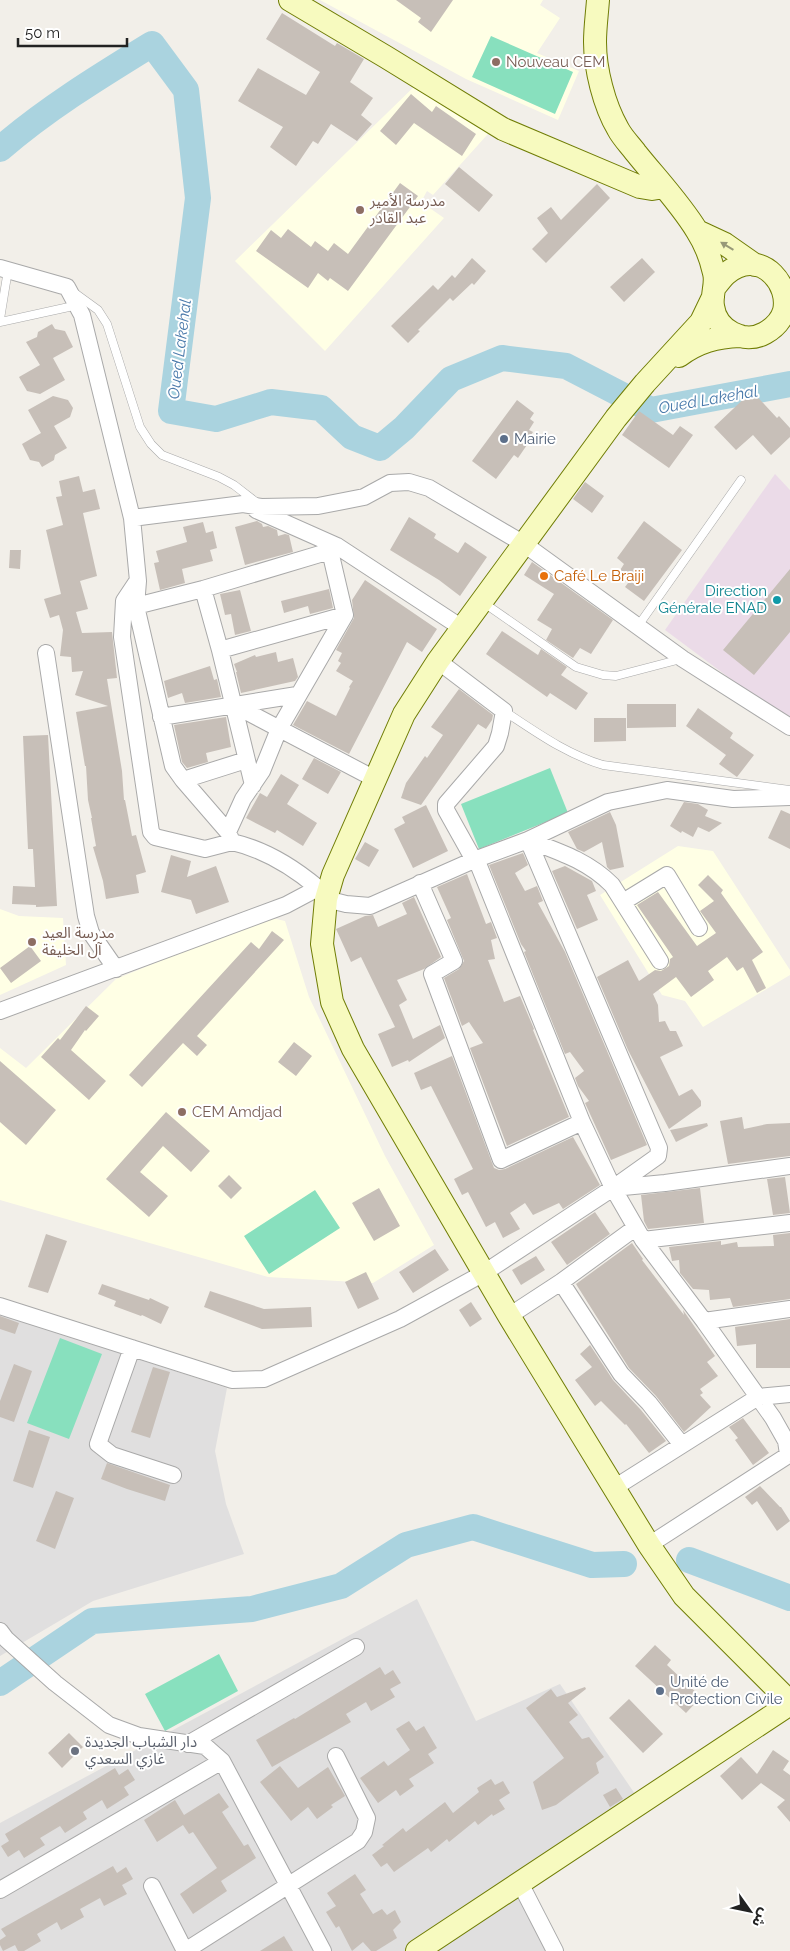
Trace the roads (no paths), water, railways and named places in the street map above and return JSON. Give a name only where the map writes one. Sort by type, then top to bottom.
[{"type":"main road","points":[[290,0],[503,129],[640,186],[652,189],[664,187]]},
{"type":"main road","points":[[598,0],[595,42],[600,86],[618,129],[697,231],[714,273],[713,307],[716,317],[722,326],[740,336]]},
{"type":"main road","points":[[697,231],[725,244],[755,265],[770,271],[784,282],[786,300],[784,311],[776,325],[762,335]]},
{"type":"main road","points":[[417,1951],[790,1703],[684,1596],[614,1488],[509,1316],[353,1048],[332,1002],[322,944],[324,893],[404,714],[438,661],[616,418],[701,322],[714,292],[725,274],[739,266],[755,265]]},
{"type":"main road","points":[[645,383],[692,347],[707,340],[723,337],[762,335],[790,320]]},
{"type":"street","points":[[4,269],[66,287],[82,315],[132,518],[138,581],[136,606],[174,766],[183,780],[230,837],[282,863],[304,876],[324,893],[346,904],[370,906],[474,860],[528,840],[608,802],[667,790],[733,799],[790,797]]},
{"type":"street","points":[[132,518],[243,504],[261,507],[318,506],[364,496],[390,484],[409,482],[429,488],[524,544],[683,659],[790,727]]},
{"type":"street","points":[[243,504],[333,548],[462,628]]},
{"type":"street","points":[[138,581],[124,601],[122,637],[151,832],[155,837],[205,849],[230,837],[243,800],[262,771],[279,729],[345,615],[333,548]]},
{"type":"street","points":[[136,606],[203,589],[333,548]]},
{"type":"street","points":[[203,589],[253,785]]},
{"type":"street","points":[[220,650],[345,615]]},
{"type":"street","points":[[46,653],[86,916],[91,933],[116,969]]},
{"type":"street","points":[[438,661],[504,711],[496,746],[446,804],[446,810],[479,866],[582,1122],[613,1188],[639,1234],[758,1397],[786,1441],[789,1454],[649,1544]]},
{"type":"street","points":[[161,717],[297,695]]},
{"type":"street","points":[[234,705],[375,779]]},
{"type":"street","points":[[183,780],[246,760]]},
{"type":"street","points":[[528,840],[580,860],[612,884],[660,961]]},
{"type":"street","points":[[0,1306],[232,1380],[264,1379],[400,1319],[484,1273],[658,1156],[658,1148],[528,840]]},
{"type":"street","points":[[623,902],[667,875],[699,928]]},
{"type":"street","points":[[420,883],[454,961],[432,974],[502,1160],[582,1122]]},
{"type":"street","points":[[0,1011],[286,905],[310,894],[324,893]]},
{"type":"street","points":[[613,1188],[790,1166]]},
{"type":"street","points":[[509,1316],[560,1282],[639,1234],[790,1223]]},
{"type":"street","points":[[560,1282],[621,1374],[649,1403],[682,1444]]},
{"type":"street","points":[[704,1322],[790,1309]]},
{"type":"street","points":[[132,1348],[98,1444],[112,1455],[173,1476]]},
{"type":"street","points":[[614,1488],[758,1397],[790,1394]]},
{"type":"street","points":[[3,1635],[55,1683],[109,1725],[139,1736],[206,1746],[222,1761],[322,1951]]},
{"type":"street","points":[[188,1744],[356,1647]]},
{"type":"street","points":[[152,1886],[185,1951],[351,1846],[358,1841],[364,1832],[367,1818],[336,1756]]},
{"type":"street","points":[[0,1890],[222,1761]]},
{"type":"street","points":[[520,1883],[555,1951]]},
{"type":"lane","points":[[4,269],[0,321],[78,305]]},
{"type":"lane","points":[[66,287],[98,310],[107,324],[140,427],[151,444],[162,455],[219,477],[234,485],[261,507]]},
{"type":"lane","points":[[638,626],[741,480]]},
{"type":"lane","points":[[481,601],[576,667],[603,675],[616,676],[683,659]]},
{"type":"lane","points":[[504,711],[560,748],[584,760],[603,765],[790,790]]},
{"type":"waterway","name":"Oued Lakehal","points":[[0,149],[55,107],[152,44],[186,90],[198,198],[171,411],[216,419],[271,402],[321,408],[352,437],[380,448],[404,428],[451,379],[502,358],[566,366],[651,410],[790,384]]},
{"type":"waterway","points":[[0,1683],[92,1621],[252,1609],[341,1586],[406,1545],[473,1527],[592,1565],[624,1564]]},
{"type":"waterway","points":[[689,1560],[790,1598]]},
{"type":"place","name":"Nouveau CEM","points":[[496,62]]},
{"type":"place","name":"مدرسة الأمير عبد القادر","points":[[360,210]]},
{"type":"place","name":"Mairie","points":[[504,439]]},
{"type":"place","name":"Café Le Braiji","points":[[544,576]]},
{"type":"place","name":"Direction Générale ENAD","points":[[777,600]]},
{"type":"place","name":"مدرسة العيد آل الخليفة","points":[[32,942]]},
{"type":"place","name":"CEM Amdjad","points":[[182,1112]]},
{"type":"place","name":"Unité de Protection Civile","points":[[660,1691]]},
{"type":"place","name":"دار الشباب الجديدة غازي السعدي","points":[[75,1751]]}]
